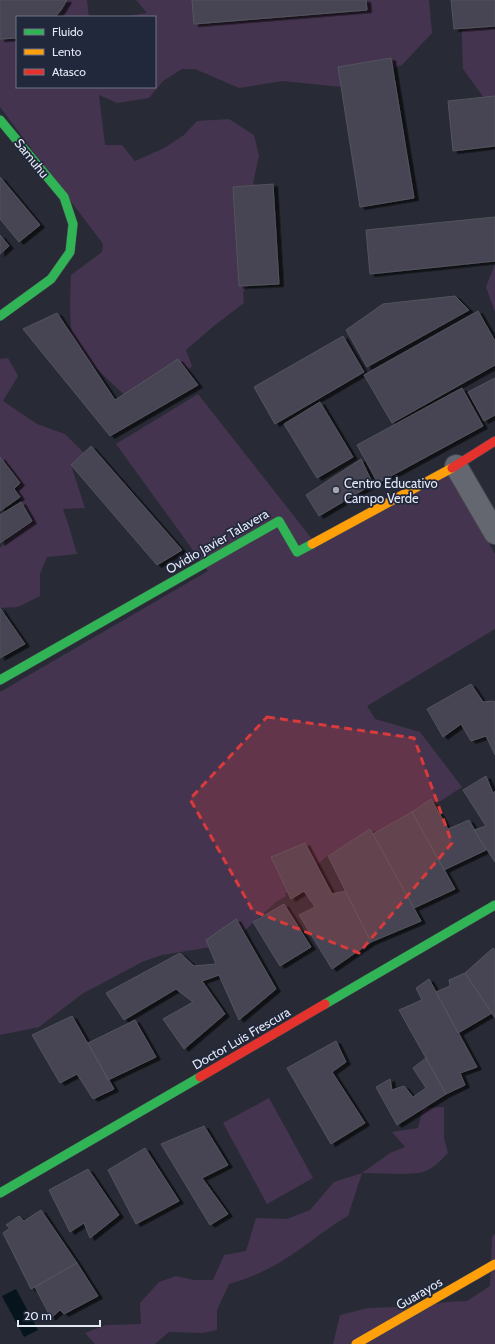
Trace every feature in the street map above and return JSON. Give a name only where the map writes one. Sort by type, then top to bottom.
[{"type":"street","name":"Samuhu","points":[[0,120],[64,197],[73,224],[70,252],[51,280],[0,316]]},
{"type":"street","name":"Ovidio Javier Talavera","points":[[0,680],[279,521],[296,552],[456,466],[495,441]]},
{"type":"street","points":[[456,466],[495,533]]},
{"type":"street","name":"Doctor Luis Frescura","points":[[0,1193],[495,905]]},
{"type":"street","name":"Guarayos","points":[[356,1344],[495,1264]]},
{"type":"highlighted area","points":[[267,717],[414,738],[452,843],[359,953],[253,911],[190,799]]},
{"type":"shaded area","points":[[0,0],[87,0],[89,16],[16,16],[16,88],[156,88],[156,16],[129,16],[147,13],[136,0],[429,0],[432,33],[402,65],[341,87],[283,81],[239,88],[195,69],[182,69],[163,81],[149,98],[117,103],[99,95],[105,145],[122,145],[135,161],[164,148],[184,135],[197,121],[229,119],[254,135],[259,156],[253,183],[268,195],[259,259],[243,293],[244,303],[186,350],[192,366],[173,383],[131,401],[74,348],[72,339],[70,302],[71,275],[102,252],[103,244],[0,107]]},
{"type":"shaded area","points":[[495,13],[495,105],[490,106],[463,69],[461,14]]},
{"type":"shaded area","points":[[495,264],[495,312],[486,287]]},
{"type":"shaded area","points":[[8,358],[18,376],[3,401],[37,424],[65,434],[84,453],[71,465],[85,508],[63,509],[77,554],[47,557],[40,574],[40,596],[18,607],[0,608],[0,548],[10,536],[32,521],[21,502],[14,476],[0,457],[0,359]]},
{"type":"shaded area","points":[[198,394],[312,539],[450,474],[495,554],[495,629],[367,706],[375,719],[420,732],[462,787],[410,821],[328,855],[285,894],[286,896],[276,902],[230,944],[162,955],[142,962],[82,994],[39,1027],[0,1035],[0,692],[208,571],[116,444]]},
{"type":"shaded area","points":[[269,1098],[313,1178],[267,1204],[223,1123]]},
{"type":"shaded area","points":[[444,1107],[444,1138],[448,1153],[435,1165],[421,1173],[362,1173],[390,1153],[405,1147],[392,1132],[418,1128],[423,1108]]},
{"type":"shaded area","points":[[362,1173],[348,1216],[276,1265],[243,1280],[229,1284],[217,1310],[217,1330],[203,1333],[169,1332],[155,1344],[95,1344],[85,1333],[106,1325],[141,1324],[140,1303],[159,1282],[176,1276],[194,1280],[213,1280],[224,1255],[246,1251],[256,1218],[287,1219],[310,1210],[334,1182]]},
{"type":"shaded area","points":[[495,1234],[495,1344],[333,1344],[340,1315],[368,1308],[423,1306],[447,1302],[467,1301],[490,1286],[492,1237]]},
{"type":"water","points":[[16,1289],[38,1330],[24,1337],[2,1296]]},
{"type":"building","points":[[0,0],[67,0],[56,16],[16,16],[16,38],[0,39]]},
{"type":"building","points":[[192,0],[366,0],[367,10],[194,24]]},
{"type":"building","points":[[451,0],[495,0],[495,26],[454,29]]},
{"type":"building","points":[[391,58],[414,198],[360,207],[338,67]]},
{"type":"building","points":[[495,96],[495,146],[453,151],[448,101]]},
{"type":"building","points":[[0,177],[40,225],[19,242],[0,219]]},
{"type":"building","points":[[273,184],[279,284],[239,286],[233,187]]},
{"type":"building","points":[[495,217],[495,261],[370,274],[366,230]]},
{"type":"building","points":[[0,235],[9,246],[0,254]]},
{"type":"building","points":[[455,296],[469,310],[367,367],[346,330],[383,304]]},
{"type":"building","points":[[478,311],[495,341],[495,365],[392,423],[364,375]]},
{"type":"building","points":[[57,313],[115,400],[178,359],[198,385],[110,436],[23,329]]},
{"type":"building","points":[[343,336],[364,372],[275,424],[254,387]]},
{"type":"building","points":[[495,378],[495,415],[484,421],[468,392]]},
{"type":"building","points":[[462,388],[483,426],[378,483],[357,445]]},
{"type":"building","points":[[320,402],[353,457],[317,478],[284,424]]},
{"type":"building","points":[[91,446],[182,550],[157,565],[71,465]]},
{"type":"building","points":[[0,457],[20,483],[14,489],[20,497],[0,511]]},
{"type":"building","points":[[361,459],[373,484],[319,516],[306,495]]},
{"type":"building","points":[[21,502],[32,521],[0,543],[0,515]]},
{"type":"building","points":[[0,608],[25,644],[0,658]]},
{"type":"building","points":[[471,684],[483,702],[494,701],[495,703],[495,755],[486,736],[471,741],[461,724],[443,737],[427,709]]},
{"type":"building","points":[[486,776],[493,793],[495,791],[495,862],[474,830],[486,826],[463,790]]},
{"type":"building","points":[[431,799],[448,829],[469,820],[486,850],[444,870],[412,812]]},
{"type":"building","points":[[412,812],[455,889],[414,908],[373,834]]},
{"type":"building","points":[[370,829],[421,921],[371,942],[328,856]]},
{"type":"building","points":[[305,843],[332,894],[345,891],[371,942],[332,969],[299,915],[315,907],[304,891],[291,899],[271,857]]},
{"type":"building","points":[[284,904],[311,947],[280,966],[253,922]]},
{"type":"building","points":[[236,919],[276,989],[239,1020],[219,975],[202,981],[225,1014],[184,1049],[163,1019],[193,1002],[176,989],[124,1020],[106,993],[180,953],[194,966],[216,964],[206,940]]},
{"type":"building","points":[[493,948],[495,951],[495,1018],[465,973]]},
{"type":"building","points":[[465,973],[492,1013],[458,1033],[436,992],[450,986],[449,980]]},
{"type":"building","points":[[429,979],[477,1067],[460,1073],[465,1085],[446,1094],[399,1010],[422,1000],[416,988]]},
{"type":"building","points":[[72,1016],[114,1089],[93,1099],[77,1074],[60,1083],[32,1035]]},
{"type":"building","points":[[135,1020],[156,1057],[108,1080],[88,1043]]},
{"type":"building","points":[[336,1041],[346,1062],[332,1072],[365,1123],[331,1144],[287,1068]]},
{"type":"building","points":[[426,1058],[446,1094],[397,1125],[376,1087],[390,1079],[392,1090],[404,1086],[413,1097],[426,1088],[413,1068]]},
{"type":"building","points":[[204,1126],[228,1165],[202,1178],[228,1214],[210,1225],[161,1144]]},
{"type":"building","points":[[145,1148],[179,1201],[136,1224],[108,1170]]},
{"type":"building","points":[[88,1169],[119,1215],[90,1238],[84,1223],[70,1232],[49,1190]]},
{"type":"building","points":[[41,1210],[77,1263],[31,1289],[3,1233],[10,1228],[6,1225],[19,1216],[24,1221]]},
{"type":"building","points":[[77,1263],[98,1296],[64,1314],[60,1310],[51,1318],[35,1287]]},
{"type":"traffic: fast","points":[[0,120],[64,197],[73,224],[70,252],[51,279],[0,316]]},
{"type":"traffic: fast","points":[[0,680],[279,521],[297,552],[312,544]]},
{"type":"traffic: fast","points":[[325,1004],[495,905]]},
{"type":"traffic: fast","points":[[0,1193],[200,1077]]},
{"type":"traffic: slow","points":[[312,544],[452,468]]},
{"type":"traffic: slow","points":[[356,1344],[495,1264]]},
{"type":"traffic: jam","points":[[452,468],[495,441]]},
{"type":"traffic: jam","points":[[200,1077],[325,1004]]},
{"type":"place","name":"Centro Educativo Campo Verde","points":[[336,490]]}]
